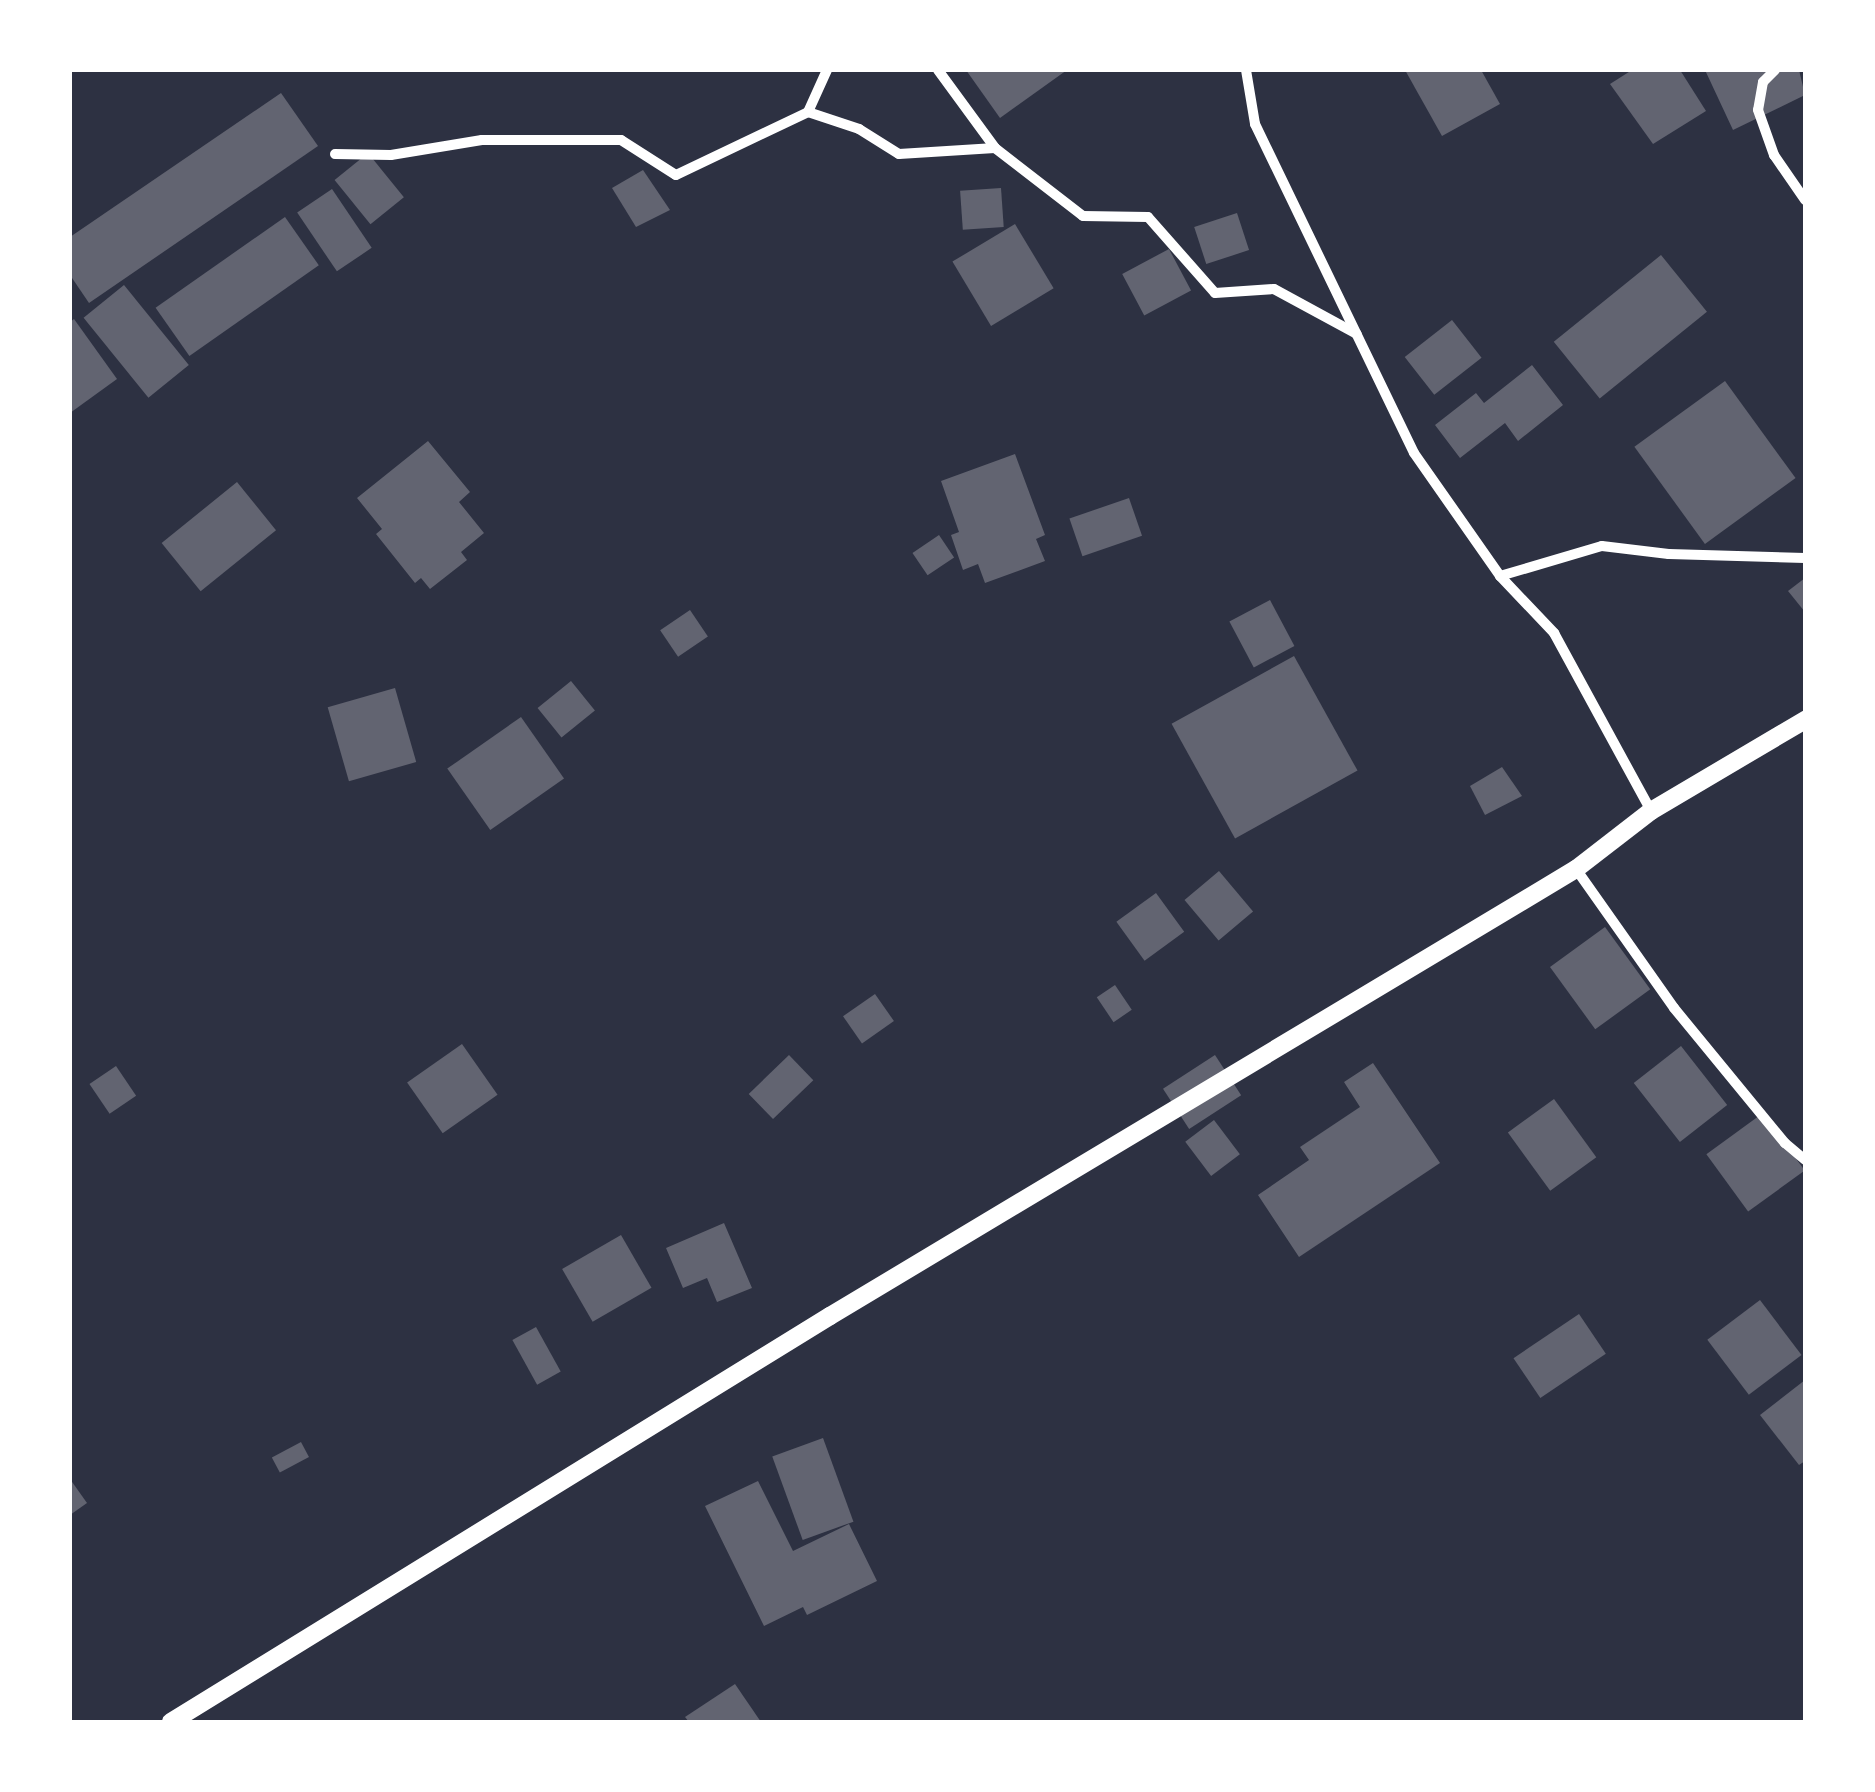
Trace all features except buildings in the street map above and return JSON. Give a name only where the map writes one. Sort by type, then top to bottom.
[{"type":"street","points":[[335,154],[391,155],[482,140],[621,140],[676,176],[808,112],[827,70]]},
{"type":"street","points":[[938,70],[995,148],[1084,216],[1148,217],[1215,292],[1274,289],[1356,334]]},
{"type":"street","points":[[1246,70],[1255,124],[1414,453],[1500,576],[1554,633],[1651,811]]},
{"type":"street","points":[[1775,70],[1763,82],[1758,110],[1774,156],[1805,200]]},
{"type":"street","points":[[808,112],[859,129],[899,154],[995,148]]},
{"type":"street","points":[[1500,576],[1602,546],[1669,554],[1805,558]]},
{"type":"street","points":[[172,1722],[830,1316],[1576,869],[1651,811],[1805,720]]},
{"type":"street","points":[[1576,869],[1674,1008],[1785,1144],[1805,1160]]}]
